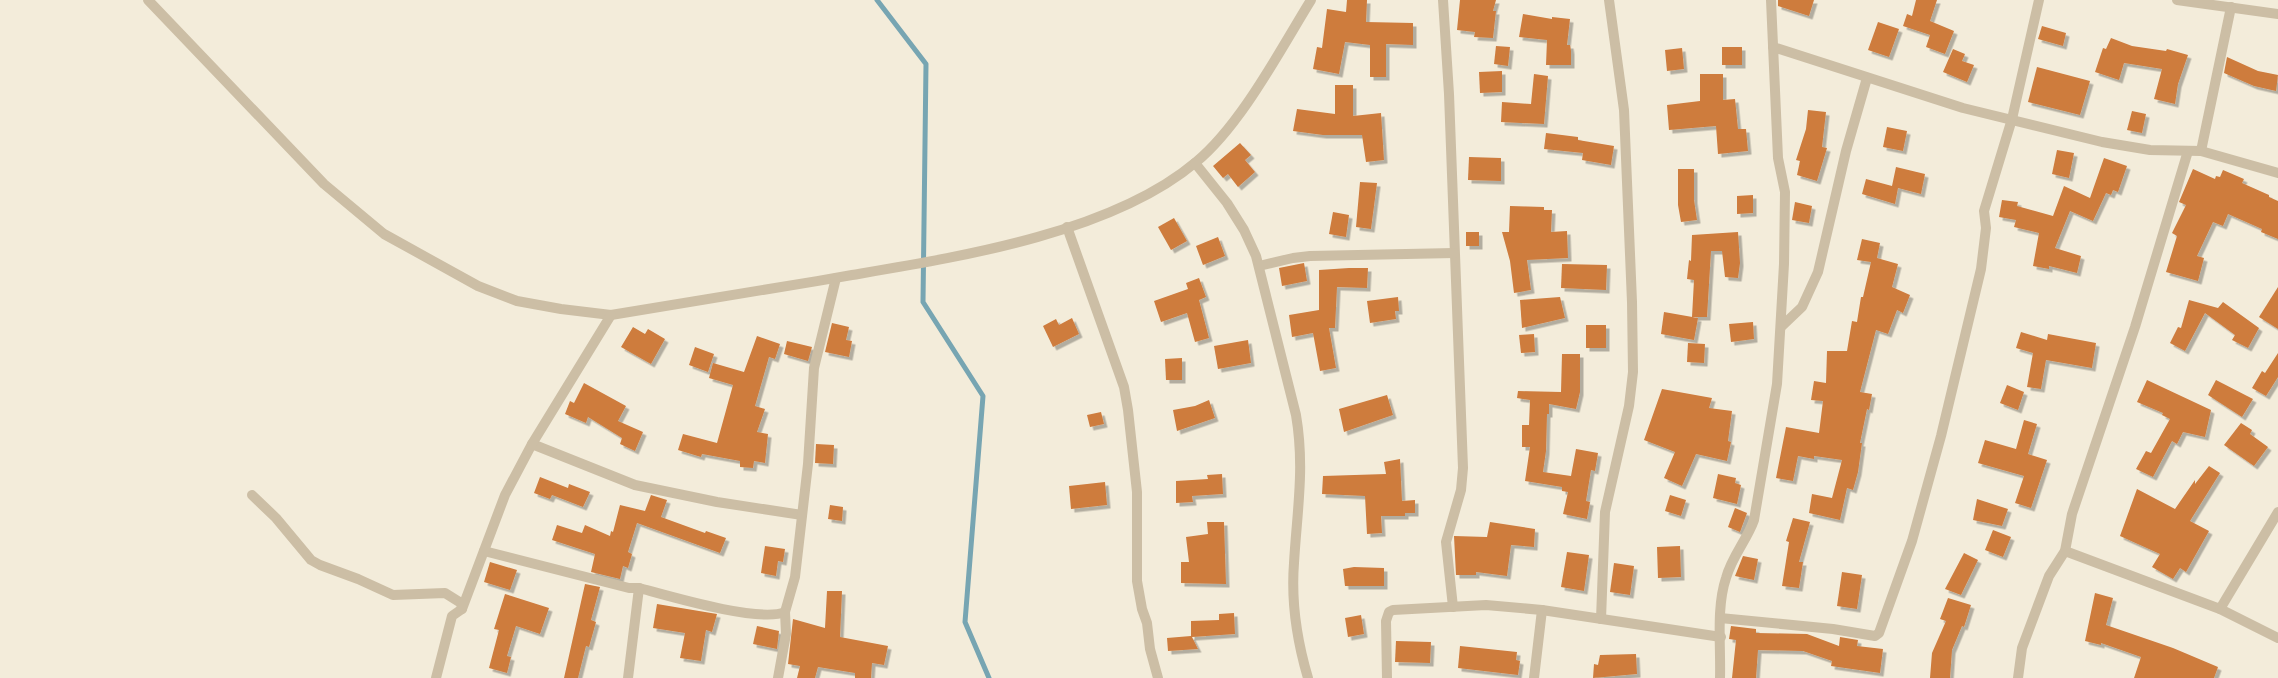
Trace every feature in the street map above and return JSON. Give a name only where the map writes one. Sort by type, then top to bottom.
[{"type":"street","points":[[148,0],[324,184],[384,234],[478,286],[517,301],[561,309],[611,315],[960,257],[1067,227],[1125,206],[1195,163],[1217,144],[1253,93],[1311,0]]},
{"type":"street","points":[[1443,0],[1449,94],[1463,468],[1461,490],[1446,542],[1453,607]]},
{"type":"street","points":[[1600,619],[1604,512],[1629,406],[1633,372],[1624,110],[1609,0]]},
{"type":"street","points":[[1720,678],[1720,618],[1726,578],[1737,550],[1750,531],[1758,501],[1777,384],[1781,327],[1785,192],[1778,158],[1771,0]]},
{"type":"street","points":[[1720,618],[1832,629],[1875,636],[1879,633],[1912,541],[1941,436],[1981,269],[1986,228],[1986,206],[2012,119],[2039,0]]},
{"type":"street","points":[[2177,0],[2278,14]]},
{"type":"street","points":[[2201,152],[2231,7]]},
{"type":"street","points":[[1773,47],[1963,108],[2110,144],[2150,150],[2201,152],[2278,173]]},
{"type":"street","points":[[1781,327],[1802,306],[1818,272],[1846,151],[1867,78]]},
{"type":"street","points":[[2018,678],[2022,648],[2049,576],[2065,551],[2072,514],[2135,327],[2188,151]]},
{"type":"street","points":[[1195,163],[1227,203],[1244,230],[1259,266],[1300,438],[1302,475],[1294,564],[1294,612],[1298,637],[1308,678]]},
{"type":"street","points":[[1067,227],[1124,387],[1137,492],[1137,581],[1142,609],[1147,623],[1150,649],[1158,678]]},
{"type":"street","points":[[1259,266],[1293,258],[1310,256],[1454,252]]},
{"type":"street","points":[[778,678],[786,634],[785,612],[795,577],[809,457],[814,368],[836,278]]},
{"type":"street","points":[[436,678],[452,616],[462,609],[505,495],[532,444],[611,315]]},
{"type":"street","points":[[532,444],[635,485],[717,502],[802,515]]},
{"type":"street","points":[[252,495],[276,518],[311,560],[320,565],[358,579],[393,595],[445,593],[461,603],[462,609]]},
{"type":"street","points":[[2220,609],[2278,512]]},
{"type":"street","points":[[484,551],[629,588],[639,588],[722,609],[765,614],[785,612]]},
{"type":"street","points":[[2065,551],[2220,609],[2278,638]]},
{"type":"street","points":[[628,678],[639,588]]},
{"type":"street","points":[[1387,678],[1386,621],[1389,612],[1393,610],[1486,605],[1542,610],[1721,637]]},
{"type":"street","points":[[1534,678],[1542,610]]},
{"type":"building","points":[[1347,0],[1367,0],[1366,22],[1413,23],[1413,45],[1386,44],[1386,77],[1370,77],[1370,45],[1345,42],[1339,74],[1313,69],[1317,47],[1322,48],[1327,9],[1346,12]]},
{"type":"building","points":[[1460,0],[1496,0],[1493,11],[1496,11],[1493,38],[1474,37],[1475,32],[1457,30]]},
{"type":"building","points":[[1778,0],[1814,0],[1809,16],[1778,6]]},
{"type":"building","points":[[1916,0],[1937,0],[1930,21],[1954,31],[1945,54],[1926,47],[1930,35],[1903,26],[1907,14],[1912,16]]},
{"type":"building","points":[[1523,14],[1552,19],[1552,17],[1570,19],[1567,45],[1570,45],[1571,65],[1546,65],[1547,40],[1519,37]]},
{"type":"building","points":[[1878,22],[1899,29],[1889,57],[1868,50]]},
{"type":"building","points":[[2042,26],[2066,33],[2063,46],[2038,39]]},
{"type":"building","points":[[2111,38],[2132,46],[2166,51],[2167,49],[2188,55],[2178,84],[2175,104],[2154,99],[2162,69],[2124,63],[2119,80],[2095,72],[2103,48],[2106,49]]},
{"type":"building","points":[[1496,46],[1510,47],[1508,66],[1494,64]]},
{"type":"building","points":[[1722,47],[1742,47],[1742,65],[1722,65]]},
{"type":"building","points":[[1682,48],[1684,69],[1667,71],[1665,50]]},
{"type":"building","points":[[1953,49],[1965,54],[1962,61],[1974,65],[1967,82],[1943,72]]},
{"type":"building","points":[[2227,57],[2258,71],[2278,75],[2276,91],[2254,86],[2224,73]]},
{"type":"building","points":[[2037,67],[2090,81],[2080,115],[2028,102]]},
{"type":"building","points":[[1502,71],[1502,92],[1480,93],[1479,72]]},
{"type":"building","points":[[1534,74],[1548,76],[1544,124],[1501,122],[1502,102],[1531,104]]},
{"type":"building","points":[[1700,74],[1723,74],[1723,100],[1735,99],[1738,129],[1746,129],[1748,151],[1718,154],[1716,126],[1669,130],[1667,105],[1700,101]]},
{"type":"building","points":[[1335,85],[1353,85],[1353,116],[1381,113],[1384,160],[1366,162],[1362,135],[1323,135],[1293,131],[1297,109],[1335,114]]},
{"type":"building","points":[[1808,110],[1826,112],[1822,147],[1827,148],[1817,181],[1797,175],[1800,161],[1796,160],[1806,129]]},
{"type":"building","points":[[2132,111],[2146,114],[2142,133],[2127,130]]},
{"type":"building","points":[[1887,127],[1907,131],[1903,151],[1883,147]]},
{"type":"building","points":[[1546,133],[1578,137],[1578,140],[1614,146],[1611,165],[1582,160],[1583,153],[1544,149]]},
{"type":"building","points":[[1240,143],[1251,155],[1245,160],[1255,172],[1238,187],[1228,174],[1223,178],[1213,166]]},
{"type":"building","points":[[2057,150],[2074,153],[2069,178],[2052,174]]},
{"type":"building","points":[[1469,157],[1501,158],[1501,181],[1468,180]]},
{"type":"building","points":[[2104,158],[2127,166],[2118,192],[2113,190],[2111,195],[2106,193],[2093,221],[2070,211],[2055,248],[2081,256],[2077,273],[2049,266],[2049,269],[2033,266],[2039,233],[2014,227],[2016,220],[1999,217],[2002,200],[2018,202],[2017,206],[2053,216],[2064,186],[2090,198]]},
{"type":"building","points":[[1896,167],[1925,174],[1921,194],[1898,188],[1895,204],[1862,194],[1866,179],[1892,186]]},
{"type":"building","points":[[1678,169],[1694,169],[1694,200],[1697,220],[1681,222],[1678,205]]},
{"type":"building","points":[[2193,169],[2215,179],[2216,176],[2220,177],[2223,170],[2244,179],[2242,183],[2269,195],[2269,197],[2278,201],[2278,239],[2261,232],[2262,229],[2228,214],[2223,226],[2213,222],[2197,256],[2204,258],[2198,281],[2166,272],[2177,236],[2172,233],[2186,205],[2179,202]]},
{"type":"building","points":[[1360,182],[1377,183],[1371,229],[1356,227]]},
{"type":"building","points":[[1753,195],[1753,213],[1737,214],[1737,196]]},
{"type":"building","points":[[1795,202],[1812,206],[1809,223],[1792,220]]},
{"type":"building","points":[[1510,206],[1544,207],[1544,210],[1552,210],[1551,232],[1567,231],[1568,258],[1527,260],[1531,290],[1514,293],[1510,261],[1502,232],[1509,232]]},
{"type":"building","points":[[1333,212],[1349,215],[1346,237],[1329,234]]},
{"type":"building","points":[[1174,218],[1187,241],[1171,250],[1158,227]]},
{"type":"building","points":[[1466,232],[1479,232],[1479,246],[1466,246]]},
{"type":"building","points":[[1738,232],[1740,263],[1738,278],[1725,277],[1722,251],[1711,251],[1707,317],[1692,317],[1694,280],[1687,279],[1689,260],[1691,261],[1692,235]]},
{"type":"building","points":[[1218,237],[1225,256],[1203,265],[1196,246]]},
{"type":"building","points":[[1862,239],[1880,243],[1877,258],[1898,264],[1892,287],[1910,295],[1903,313],[1897,310],[1888,334],[1876,330],[1860,392],[1872,394],[1869,410],[1867,409],[1860,443],[1862,443],[1858,472],[1853,490],[1847,488],[1840,520],[1809,513],[1812,494],[1832,498],[1842,460],[1814,456],[1814,459],[1798,456],[1793,481],[1776,478],[1786,427],[1819,433],[1823,401],[1811,400],[1814,381],[1826,383],[1827,351],[1847,351],[1852,321],[1857,322],[1861,297],[1863,297],[1871,262],[1857,260]]},
{"type":"building","points":[[1304,263],[1307,281],[1282,286],[1279,268]]},
{"type":"building","points":[[1562,264],[1607,265],[1606,290],[1561,288]]},
{"type":"building","points":[[1368,268],[1367,288],[1337,287],[1335,328],[1329,328],[1336,368],[1320,371],[1313,333],[1292,337],[1289,315],[1319,310],[1319,270]]},
{"type":"building","points":[[1199,278],[1206,297],[1199,300],[1209,338],[1195,342],[1187,313],[1161,322],[1154,301],[1188,289],[1186,283]]},
{"type":"building","points":[[2278,287],[2278,329],[2259,317]]},
{"type":"building","points":[[1398,297],[1399,311],[1395,311],[1396,319],[1370,323],[1367,301]]},
{"type":"building","points":[[1560,297],[1565,318],[1522,328],[1520,300]]},
{"type":"building","points":[[2189,300],[2218,308],[2223,302],[2259,328],[2248,348],[2232,340],[2235,335],[2205,313],[2185,351],[2170,343],[2178,327],[2181,328]]},
{"type":"building","points":[[1664,312],[1698,318],[1694,340],[1661,334]]},
{"type":"building","points":[[1072,318],[1079,334],[1053,347],[1043,326],[1056,319],[1059,325]]},
{"type":"building","points":[[1753,322],[1754,339],[1731,342],[1729,324]]},
{"type":"building","points":[[832,323],[849,327],[846,340],[852,341],[849,357],[825,352]]},
{"type":"building","points":[[1586,325],[1606,325],[1606,348],[1586,348]]},
{"type":"building","points":[[633,327],[645,334],[648,329],[665,339],[651,364],[621,347]]},
{"type":"building","points":[[2021,332],[2047,340],[2048,334],[2096,343],[2092,368],[2046,360],[2041,389],[2027,387],[2033,353],[2016,348]]},
{"type":"building","points":[[1534,334],[1535,352],[1521,353],[1519,335]]},
{"type":"building","points":[[757,336],[780,344],[775,359],[769,357],[755,406],[765,409],[757,432],[768,434],[765,463],[754,461],[753,468],[740,467],[740,461],[702,454],[701,457],[678,450],[683,434],[717,443],[733,385],[709,378],[713,363],[744,372]]},
{"type":"building","points":[[1248,340],[1251,363],[1218,369],[1214,346]]},
{"type":"building","points":[[787,341],[812,347],[808,361],[784,354]]},
{"type":"building","points":[[1688,343],[1705,344],[1704,363],[1687,362]]},
{"type":"building","points":[[695,347],[714,354],[708,372],[689,365]]},
{"type":"building","points":[[2278,353],[2278,377],[2266,396],[2252,388],[2262,371],[2265,373]]},
{"type":"building","points":[[1562,354],[1580,354],[1580,392],[1576,409],[1549,404],[1543,472],[1571,476],[1576,449],[1598,453],[1595,471],[1591,470],[1586,501],[1590,502],[1587,519],[1563,514],[1568,492],[1562,491],[1562,487],[1525,481],[1530,447],[1522,447],[1522,425],[1529,425],[1530,400],[1517,398],[1518,391],[1561,392]]},
{"type":"building","points":[[1182,358],[1182,380],[1166,380],[1165,359]]},
{"type":"building","points":[[2147,380],[2211,410],[2205,437],[2183,432],[2177,444],[2172,441],[2153,477],[2136,469],[2146,451],[2151,453],[2170,419],[2162,415],[2163,413],[2137,402]]},
{"type":"building","points":[[2216,380],[2253,399],[2242,417],[2208,395]]},
{"type":"building","points":[[584,383],[626,406],[618,421],[643,432],[635,451],[620,444],[622,438],[588,417],[586,423],[565,414],[570,401],[574,403]]},
{"type":"building","points":[[2007,385],[2024,392],[2018,410],[2000,403]]},
{"type":"building","points":[[1662,389],[1712,398],[1709,408],[1732,411],[1728,441],[1731,442],[1727,461],[1696,454],[1682,486],[1664,478],[1675,452],[1644,440]]},
{"type":"building","points":[[1387,395],[1393,415],[1344,432],[1339,409]]},
{"type":"building","points":[[1209,400],[1215,418],[1177,431],[1173,410],[1195,406]]},
{"type":"building","points":[[1101,412],[1104,424],[1090,427],[1087,415]]},
{"type":"building","points":[[2024,420],[2037,424],[2028,454],[2047,460],[2031,508],[2015,503],[2024,476],[1978,463],[1985,440],[2016,449]]},
{"type":"building","points":[[2241,423],[2252,430],[2250,434],[2268,447],[2254,466],[2224,445]]},
{"type":"building","points":[[816,444],[834,445],[833,464],[815,463]]},
{"type":"building","points":[[1400,459],[1402,501],[1415,500],[1415,513],[1405,513],[1405,516],[1381,516],[1382,533],[1367,534],[1365,496],[1322,494],[1323,476],[1386,474],[1384,462]]},
{"type":"building","points":[[2209,466],[2220,473],[2190,521],[2209,531],[2186,572],[2180,568],[2173,579],[2152,567],[2160,554],[2120,536],[2137,489],[2175,509],[2195,480],[2195,484]]},
{"type":"building","points":[[1222,474],[1223,494],[1192,496],[1193,502],[1176,503],[1176,481],[1208,479],[1207,475]]},
{"type":"building","points":[[1718,474],[1736,478],[1735,483],[1741,485],[1737,504],[1713,498]]},
{"type":"building","points":[[540,477],[568,488],[569,484],[590,492],[583,507],[552,495],[550,499],[534,493]]},
{"type":"building","points":[[1105,482],[1107,505],[1071,509],[1069,486]]},
{"type":"building","points":[[651,495],[667,500],[661,517],[705,533],[706,531],[726,538],[720,553],[637,523],[628,552],[632,554],[628,568],[623,566],[620,579],[591,572],[595,554],[552,540],[557,525],[582,533],[585,525],[610,536],[611,531],[613,532],[620,505],[645,511]]},
{"type":"building","points":[[1670,495],[1686,500],[1681,516],[1665,511]]},
{"type":"building","points":[[1977,499],[2008,509],[2002,526],[1973,520]]},
{"type":"building","points":[[830,505],[843,507],[842,521],[828,519]]},
{"type":"building","points":[[1735,508],[1747,513],[1740,532],[1728,527]]},
{"type":"building","points":[[1793,518],[1810,522],[1799,562],[1803,562],[1799,588],[1782,586],[1789,542],[1786,541]]},
{"type":"building","points":[[1207,522],[1224,522],[1226,584],[1181,583],[1181,562],[1189,562],[1186,537],[1208,534]]},
{"type":"building","points":[[1490,522],[1535,529],[1534,547],[1511,545],[1507,576],[1476,572],[1476,575],[1456,575],[1454,536],[1487,537]]},
{"type":"building","points":[[1993,530],[2011,537],[2003,557],[1985,550]]},
{"type":"building","points":[[765,546],[785,549],[783,562],[778,561],[776,576],[761,573]]},
{"type":"building","points":[[1680,546],[1681,577],[1658,578],[1657,547]]},
{"type":"building","points":[[1567,552],[1589,555],[1584,591],[1561,587]]},
{"type":"building","points":[[1964,553],[1978,560],[1961,595],[1945,589]]},
{"type":"building","points":[[1743,556],[1758,559],[1754,580],[1735,576]]},
{"type":"building","points":[[490,562],[517,570],[510,590],[484,582]]},
{"type":"building","points":[[1614,563],[1634,566],[1630,595],[1610,592]]},
{"type":"building","points":[[1354,567],[1384,568],[1384,586],[1345,586],[1343,569]]},
{"type":"building","points":[[1842,572],[1862,575],[1857,609],[1837,606]]},
{"type":"building","points":[[585,584],[600,587],[591,620],[596,622],[589,647],[586,646],[578,678],[564,678]]},
{"type":"building","points":[[827,591],[842,591],[840,637],[888,646],[884,665],[872,663],[871,678],[855,678],[855,673],[818,667],[815,678],[797,678],[800,666],[788,664],[793,619],[825,628]]},
{"type":"building","points":[[2095,593],[2113,598],[2106,625],[2173,648],[2218,667],[2214,678],[2134,678],[2141,657],[2101,643],[2101,645],[2085,641]]},
{"type":"building","points":[[505,594],[549,608],[540,634],[516,626],[507,656],[511,657],[507,673],[489,668],[499,630],[494,629]]},
{"type":"building","points":[[1948,598],[1971,605],[1964,627],[1962,626],[1952,650],[1950,678],[1930,678],[1932,653],[1946,621],[1940,619]]},
{"type":"building","points":[[657,604],[717,614],[712,632],[706,630],[701,661],[680,658],[685,633],[653,628]]},
{"type":"building","points":[[1234,613],[1235,634],[1192,637],[1198,649],[1168,651],[1167,638],[1191,636],[1191,621],[1219,620],[1219,614]]},
{"type":"building","points":[[1361,615],[1364,634],[1348,637],[1345,618]]},
{"type":"building","points":[[757,626],[779,631],[777,649],[753,644]]},
{"type":"building","points":[[1731,626],[1756,629],[1756,633],[1807,634],[1839,646],[1840,637],[1858,640],[1857,646],[1883,649],[1880,673],[1831,666],[1832,661],[1803,651],[1758,650],[1756,678],[1732,678],[1736,640],[1729,639]]},
{"type":"building","points":[[1396,641],[1431,642],[1430,663],[1395,662]]},
{"type":"building","points":[[1460,646],[1517,652],[1516,660],[1520,661],[1518,675],[1458,668]]},
{"type":"building","points":[[1636,654],[1637,674],[1593,678],[1594,664],[1598,665],[1600,655]]},
{"type":"waterway","points":[[877,0],[926,64],[923,302],[983,396],[965,622],[989,678]]}]
